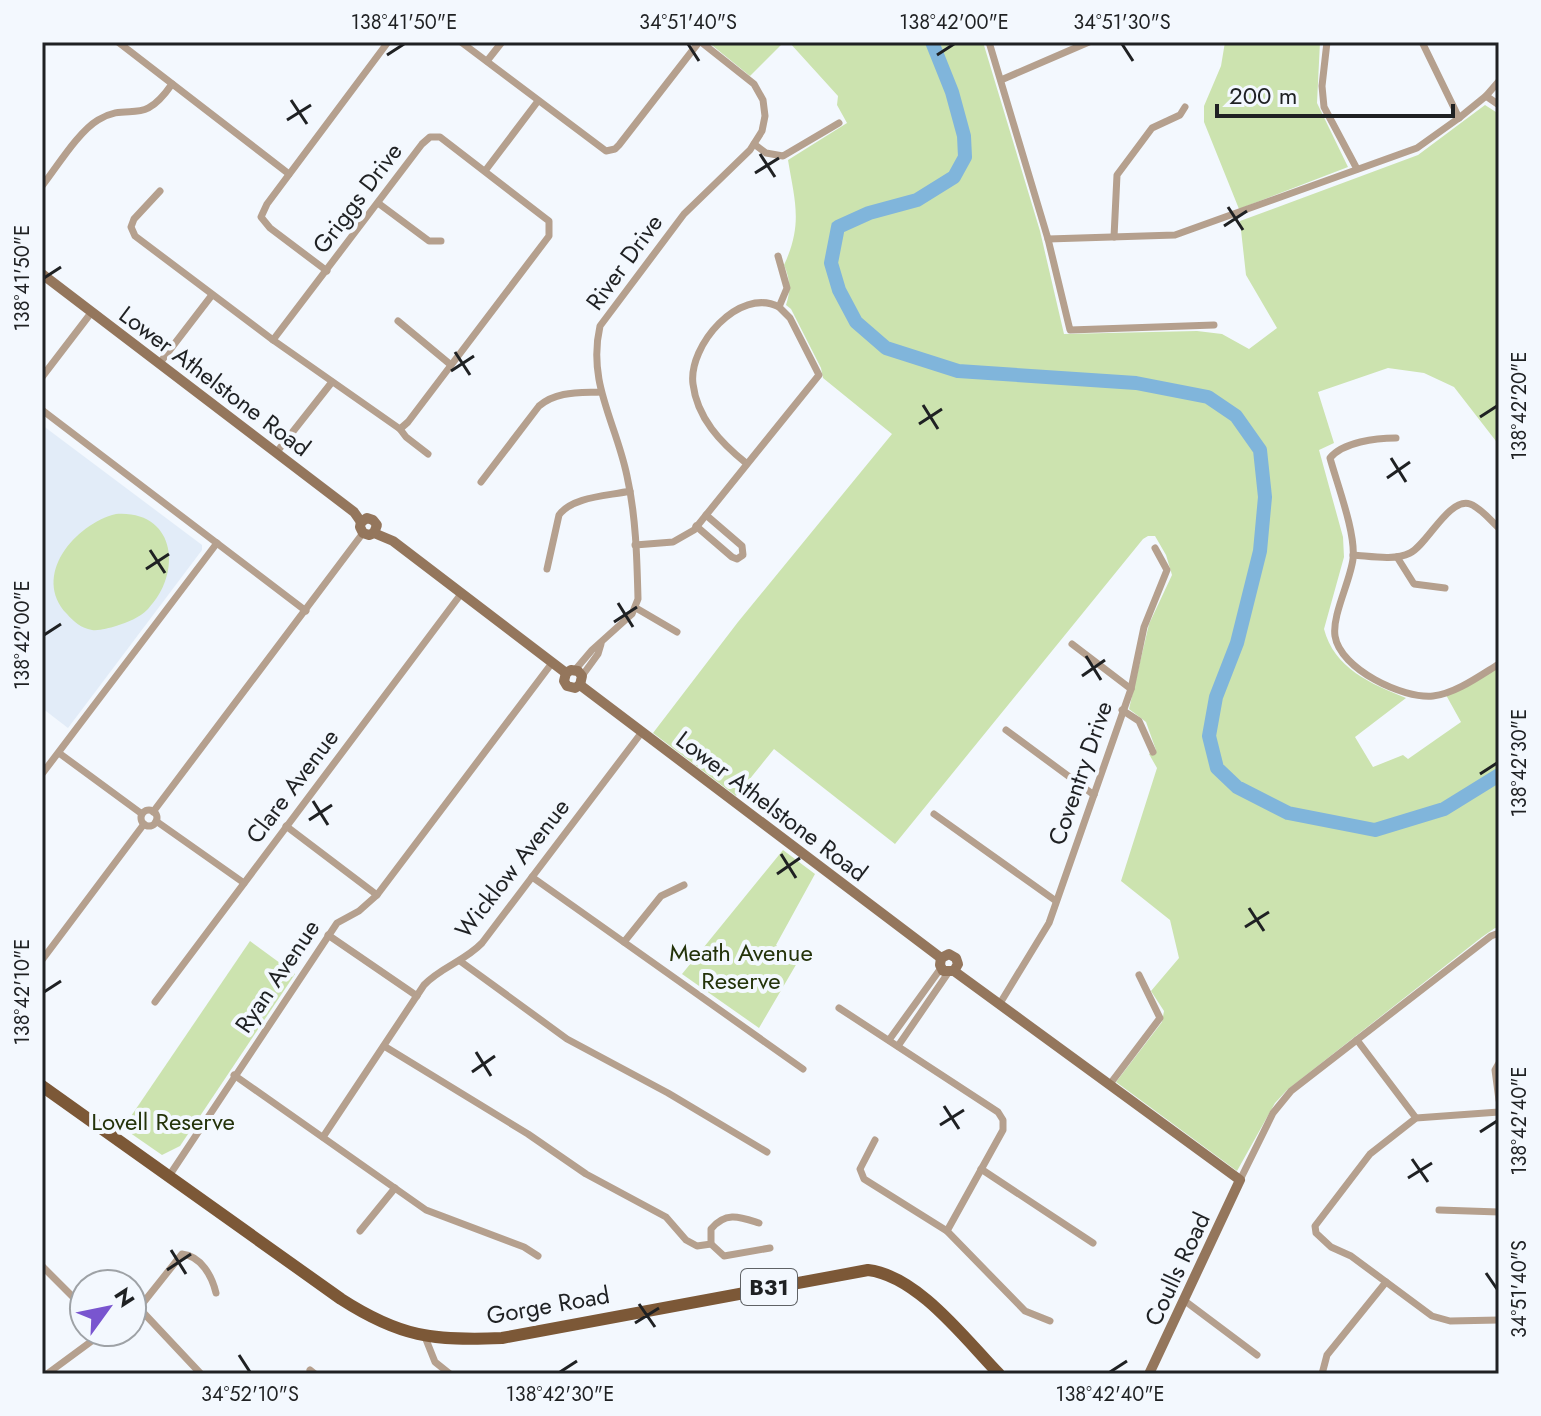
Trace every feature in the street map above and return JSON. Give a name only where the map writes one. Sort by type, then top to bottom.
[{"type":"main road","name":"Gorge Road","points":[[42,1086],[362,1313],[390,1327],[425,1337],[502,1338],[868,1270],[889,1273],[913,1287],[999,1374]]},
{"type":"street","points":[[118,42],[289,174]]},
{"type":"street","points":[[327,271],[270,228],[261,217],[263,209],[388,42]]},
{"type":"street","points":[[461,42],[600,148],[610,151],[619,145],[700,42],[746,76],[758,91],[765,116],[762,131],[754,144],[766,153],[783,156],[839,123]]},
{"type":"street","points":[[487,61],[502,42]]},
{"type":"street","points":[[989,42],[1048,239],[1070,330],[1214,325]]},
{"type":"street","points":[[1327,42],[1322,86],[1324,107],[1357,169]]},
{"type":"street","points":[[1422,42],[1459,118]]},
{"type":"street","points":[[1001,80],[1087,43]]},
{"type":"street","points":[[1048,239],[1175,235],[1417,148],[1486,96],[1499,81]]},
{"type":"street","points":[[42,186],[93,124],[107,116],[150,109],[172,84]]},
{"type":"street","points":[[1486,96],[1499,105]]},
{"type":"street","points":[[485,171],[538,101]]},
{"type":"street","points":[[1114,237],[1117,175],[1152,128],[1180,115],[1185,107]]},
{"type":"street","name":"Griggs Drive","points":[[273,340],[422,144],[430,137],[440,137],[549,221],[550,231],[400,429]]},
{"type":"street","name":"River Drive","points":[[636,608],[638,599],[630,491],[596,373],[600,326],[684,214],[754,144]]},
{"type":"street","points":[[160,191],[152,196],[134,219],[131,227],[135,236],[273,340],[400,429],[428,454]]},
{"type":"street","points":[[378,203],[429,241],[441,241]]},
{"type":"street","points":[[778,256],[787,288],[779,307]]},
{"type":"street","name":"Lower Athelstone Road","points":[[42,274],[354,512],[366,529],[393,541],[552,663],[576,676],[642,732],[946,968],[1240,1180]]},
{"type":"street","points":[[159,364],[212,295]]},
{"type":"street","points":[[635,545],[673,542],[687,536],[819,375],[790,318],[779,307],[759,302],[734,309],[701,348],[693,371],[695,392],[716,437],[746,463]]},
{"type":"street","points":[[42,377],[91,313]]},
{"type":"street","points":[[398,321],[451,365]]},
{"type":"street","points":[[276,453],[332,382]]},
{"type":"street","points":[[481,482],[546,400],[562,394],[601,392]]},
{"type":"street","points":[[42,410],[306,611]]},
{"type":"street","points":[[1396,438],[1371,439],[1334,452],[1330,458],[1352,538],[1353,555],[1335,636],[1345,655],[1367,675],[1394,689],[1434,696],[1444,694],[1499,664]]},
{"type":"street","points":[[547,569],[562,510],[579,502],[630,491]]},
{"type":"street","points":[[1353,555],[1397,557],[1412,553],[1454,507],[1464,503],[1473,505],[1499,528]]},
{"type":"street","points":[[696,526],[732,557],[737,559],[743,555],[742,546],[706,515]]},
{"type":"street","points":[[153,812],[366,529]]},
{"type":"street","points":[[42,774],[217,543]]},
{"type":"street","name":"Coventry Drive","points":[[999,1005],[1049,923],[1131,689],[1144,627],[1167,570],[1155,548]]},
{"type":"street","points":[[1397,557],[1414,584],[1445,588]]},
{"type":"street","name":"Clare Avenue","points":[[155,1002],[461,594]]},
{"type":"street","points":[[576,676],[592,650],[636,608],[677,632]]},
{"type":"street","points":[[1072,644],[1131,689]]},
{"type":"street","name":"Ryan Avenue","points":[[169,1176],[328,935],[337,923],[359,911],[377,895],[552,663]]},
{"type":"street","points":[[1122,710],[1139,721],[1153,752]]},
{"type":"street","points":[[1006,730],[1094,795]]},
{"type":"street","name":"Wicklow Avenue","points":[[323,1137],[417,996],[435,975],[460,961],[482,943],[642,732]]},
{"type":"street","points":[[42,960],[144,824],[142,814],[59,753]]},
{"type":"street","points":[[142,814],[148,810],[153,812]]},
{"type":"street","points":[[153,812],[156,821],[244,883]]},
{"type":"street","points":[[934,814],[1056,901]]},
{"type":"street","points":[[144,824],[150,825],[156,821]]},
{"type":"street","points":[[286,826],[377,895]]},
{"type":"street","points":[[532,877],[803,1069]]},
{"type":"street","points":[[624,942],[661,896],[684,885]]},
{"type":"street","points":[[1240,1180],[1281,1101],[1491,936],[1499,933]]},
{"type":"street","points":[[328,935],[417,996]]},
{"type":"street","points":[[460,961],[567,1039],[668,1093],[767,1152]]},
{"type":"street","points":[[889,1040],[946,968]]},
{"type":"street","points":[[898,1046],[946,968]]},
{"type":"street","points":[[1110,1084],[1160,1018],[1139,975]]},
{"type":"street","points":[[839,1008],[998,1112],[1003,1120],[1003,1130],[947,1231]]},
{"type":"street","points":[[1357,1040],[1416,1118]]},
{"type":"street","points":[[384,1046],[528,1134],[586,1174],[666,1217],[686,1240],[697,1246],[711,1244]]},
{"type":"street","points":[[1499,1063],[1495,1070],[1499,1100]]},
{"type":"street","points":[[234,1075],[426,1210],[524,1247],[538,1256]]},
{"type":"street","points":[[1499,1112],[1416,1118],[1370,1154],[1318,1220],[1316,1233],[1331,1247],[1351,1256],[1432,1316],[1442,1320],[1499,1320]]},
{"type":"street","points":[[875,1140],[860,1169],[864,1179],[947,1231],[1025,1311],[1050,1321]]},
{"type":"street","points":[[981,1169],[1093,1243]]},
{"type":"street","name":"Coulls Road","points":[[1149,1374],[1240,1180]]},
{"type":"street","points":[[360,1231],[395,1188]]},
{"type":"street","points":[[1439,1210],[1499,1212]]},
{"type":"street","points":[[759,1223],[741,1216],[723,1218],[711,1229],[711,1244],[724,1256],[770,1248]]},
{"type":"street","points":[[148,1295],[182,1254],[190,1255],[209,1272],[216,1293]]},
{"type":"street","points":[[42,1266],[68,1292]]},
{"type":"street","points":[[1322,1374],[1327,1355],[1386,1282]]},
{"type":"street","points":[[1185,1301],[1257,1355]]},
{"type":"street","points":[[148,1322],[201,1374]]},
{"type":"street","points":[[425,1337],[435,1362],[450,1374]]},
{"type":"street","points":[[47,1374],[82,1348]]},
{"type":"shaded area","points":[[42,425],[202,545],[202,550],[68,728],[42,708]]},
{"type":"green space","points":[[708,42],[784,42],[750,76]]},
{"type":"green space","points":[[789,42],[983,42],[1040,231],[1064,334],[1197,331],[1222,334],[1249,349],[1277,328],[1246,275],[1240,221],[1418,155],[1485,105],[1499,114],[1499,445],[1454,387],[1424,373],[1388,368],[1318,392],[1334,443],[1319,450],[1343,537],[1344,557],[1324,629],[1329,643],[1345,664],[1367,680],[1406,698],[1355,737],[1373,767],[1403,755],[1408,759],[1461,722],[1446,695],[1499,666],[1499,928],[1482,937],[1287,1090],[1275,1103],[1237,1171],[1116,1082],[1162,1022],[1164,1011],[1151,991],[1179,958],[1170,920],[1121,881],[1157,768],[1149,754],[1156,750],[1146,722],[1129,709],[1149,624],[1172,575],[1166,555],[1155,536],[1143,539],[895,844],[774,749],[736,796],[653,733],[738,622],[892,434],[823,378],[821,368],[791,309],[786,305],[789,285],[784,265],[794,237],[796,213],[788,160],[847,123],[837,105],[838,96]]},
{"type":"green space","points":[[1225,42],[1320,42],[1317,103],[1348,167],[1239,209],[1204,122],[1204,106],[1221,66]]},
{"type":"green space","points":[[116,514],[136,515],[151,522],[162,533],[168,546],[166,578],[159,594],[141,615],[116,626],[92,630],[75,622],[57,599],[54,584],[56,568],[73,540],[86,528]]},
{"type":"green space","name":"Meath Avenue Reserve","points":[[783,850],[815,874],[776,945],[797,963],[759,1028],[682,974]]},
{"type":"green space","name":"Lovell Reserve","points":[[250,941],[295,974],[180,1146],[162,1155],[123,1128]]},
{"type":"waterway","points":[[932,42],[952,92],[964,136],[965,157],[954,177],[917,200],[869,213],[838,227],[831,263],[839,290],[856,322],[886,348],[958,371],[1136,383],[1208,397],[1236,416],[1260,450],[1265,497],[1260,551],[1237,643],[1216,697],[1209,736],[1217,768],[1237,787],[1288,813],[1375,830],[1444,809],[1499,775]]}]
